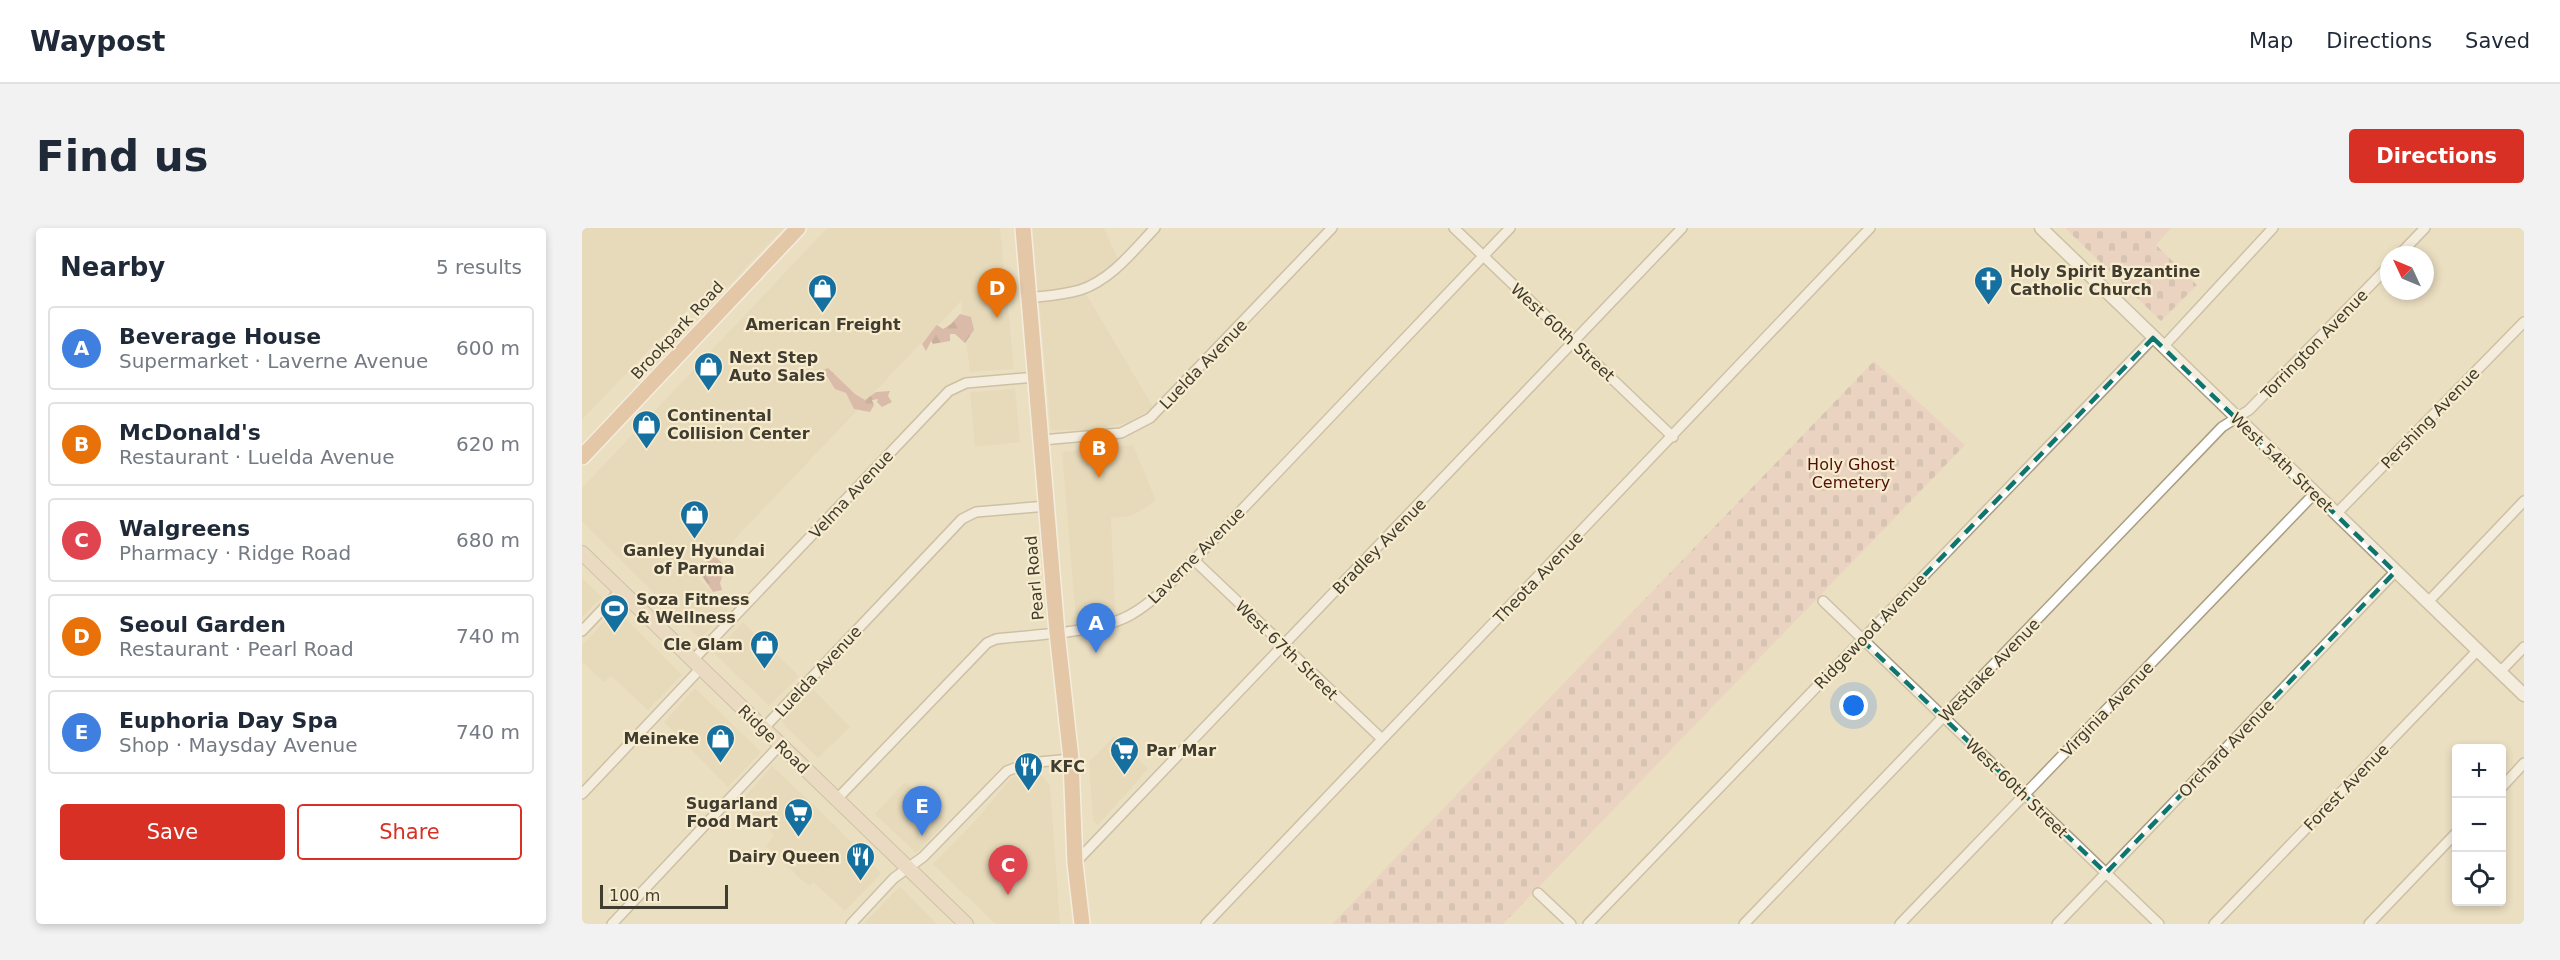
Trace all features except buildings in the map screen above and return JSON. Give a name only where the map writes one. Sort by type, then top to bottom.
[{"type":"main road","name":"Brookpark Road","points":[[582,457],[798,228]]},
{"type":"main road","name":"Pearl Road","points":[[1023,228],[1057,632],[1071,759],[1075,863],[1082,924]]},
{"type":"main road","name":"Ridge Road","points":[[582,553],[966,924]]},
{"type":"street","points":[[1028,297],[1070,293],[1096,283],[1120,264],[1155,228]]},
{"type":"street","name":"Luelda Avenue","points":[[1042,440],[1120,433],[1150,418],[1332,228]]},
{"type":"street","name":"West 60th Street","points":[[1454,228],[1673,437]]},
{"type":"street","name":"Laverne Avenue","points":[[837,799],[987,643],[996,639],[1106,624],[1130,616],[1161,593],[1510,228]]},
{"type":"street","name":"Bradley Avenue","points":[[1075,863],[1682,228]]},
{"type":"street","name":"Theota Avenue","points":[[1206,924],[1870,228]]},
{"type":"street","name":"West 54th Street","points":[[2041,228],[2314,495],[2524,695]]},
{"type":"street","name":"Ridgewood Avenue","points":[[1588,924],[1862,640],[2273,228]]},
{"type":"street","points":[[2408,246],[2426,228]]},
{"type":"street","name":"Torrington Avenue","points":[[2235,417],[2249,410],[2380,275]]},
{"type":"street","name":"Pershing Avenue","points":[[2336,514],[2524,322]]},
{"type":"street","name":"Velma Avenue","points":[[582,794],[696,665],[949,391],[966,383],[1035,376]]},
{"type":"street","name":"Westlake Avenue","points":[[1744,924],[2235,417]]},
{"type":"street","name":"Virginia Avenue","points":[[1900,924],[2314,495]]},
{"type":"street","points":[[2427,603],[2524,501]]},
{"type":"street","name":"Luelda Avenue","points":[[763,729],[962,519],[976,512],[1047,506]]},
{"type":"street","name":"West 67th Street","points":[[1194,560],[1382,739]]},
{"type":"street","name":"Orchard Avenue","points":[[2057,924],[2395,572]]},
{"type":"street","points":[[582,631],[620,591]]},
{"type":"street","name":"West 60th Street","points":[[1823,601],[2159,924]]},
{"type":"street","points":[[2500,672],[2524,648]]},
{"type":"street","name":"Forest Avenue","points":[[2214,924],[2478,650]]},
{"type":"street","points":[[612,924],[780,745]]},
{"type":"street","points":[[851,924],[894,878],[923,857],[1011,768],[1028,763],[1071,759]]},
{"type":"street","points":[[2506,782],[2524,763]]},
{"type":"street","points":[[2369,924],[2452,838]]},
{"type":"street","points":[[1538,893],[1570,924]]},
{"type":"highlighted area","points":[[2153,338],[2395,572],[2106,873],[1862,640]]},
{"type":"shaded area","points":[[582,228],[784,228],[699,317],[689,308],[582,420]]},
{"type":"shaded area","points":[[827,228],[1000,228],[1014,369],[970,372],[961,301],[698,578],[729,609],[700,639],[582,521],[582,488]]},
{"type":"shaded area","points":[[1032,228],[1104,228],[1118,259],[1086,294],[1153,407],[1130,422],[1094,430],[1051,430]]},
{"type":"shaded area","points":[[1015,389],[1020,442],[975,447],[970,392]]},
{"type":"shaded area","points":[[1133,445],[1156,501],[1131,516],[1111,518],[1115,610],[1076,619],[1062,452]]},
{"type":"shaded area","points":[[582,578],[602,597],[582,617]]},
{"type":"shaded area","points":[[615,610],[682,675],[648,710],[611,676],[604,682],[582,662],[582,645]]},
{"type":"shaded area","points":[[743,622],[799,676],[769,706],[714,653]]},
{"type":"shaded area","points":[[695,688],[761,752],[728,787],[664,722]]},
{"type":"shaded area","points":[[813,689],[850,727],[818,758],[786,727],[782,720]]},
{"type":"shaded area","points":[[1115,736],[1148,769],[1098,825],[1093,821],[1089,762]]},
{"type":"shaded area","points":[[772,766],[836,826],[880,872],[879,876],[845,911],[813,882],[810,885],[804,882],[766,846],[774,835],[740,802]]},
{"type":"shaded area","points":[[1035,771],[1044,777],[1050,786],[1060,924],[995,924],[933,864],[977,819],[1011,778]]},
{"type":"shaded area","points":[[904,783],[907,783],[947,821],[916,853],[875,814]]},
{"type":"shaded area","points":[[899,887],[937,924],[866,924],[865,922]]},
{"type":"green space","points":[[2065,228],[2171,228],[2156,245],[2197,285],[2161,321]]},
{"type":"green space","points":[[960,314],[971,317],[974,330],[965,343],[955,334],[950,334],[950,341],[933,344],[931,341],[926,351],[922,344],[935,327],[937,325],[943,329]]},
{"type":"green space","name":"Holy Ghost Cemetery","points":[[1874,361],[1965,445],[1503,924],[1332,924]]},
{"type":"green space","points":[[828,368],[855,394],[865,400],[876,392],[890,391],[888,396],[892,402],[882,407],[877,402],[878,399],[872,400],[874,405],[870,412],[854,409],[846,393],[835,389],[823,370]]},
{"type":"green space","points":[[716,557],[726,567],[720,583],[722,590],[713,592],[698,570],[710,559]]},
{"type":"place","name":"Holy Spirit Byzantine Catholic Church","points":[[1989,306]]},
{"type":"place","name":"American Freight","points":[[823,314]]},
{"type":"place","name":"Seoul Garden","points":[[997,318]]},
{"type":"place","name":"Next Step Auto Sales","points":[[708,392]]},
{"type":"place","name":"Continental Collision Center","points":[[646,450]]},
{"type":"place","name":"McDonald's","points":[[1099,478]]},
{"type":"place","name":"Ganley Hyundai of Parma","points":[[694,540]]},
{"type":"place","name":"Soza Fitness & Wellness","points":[[615,634]]},
{"type":"place","name":"Beverage House","points":[[1096,653]]},
{"type":"place","name":"Cle Glam","points":[[764,670]]},
{"type":"place","name":"Meineke","points":[[720,764]]},
{"type":"place","name":"Par Mar","points":[[1125,776]]},
{"type":"place","name":"KFC","points":[[1029,792]]},
{"type":"place","name":"Euphoria Day Spa","points":[[922,836]]},
{"type":"place","name":"Sugarland Food Mart","points":[[799,838]]},
{"type":"place","name":"Dairy Queen","points":[[861,882]]},
{"type":"place","name":"Walgreens","points":[[1008,895]]}]
